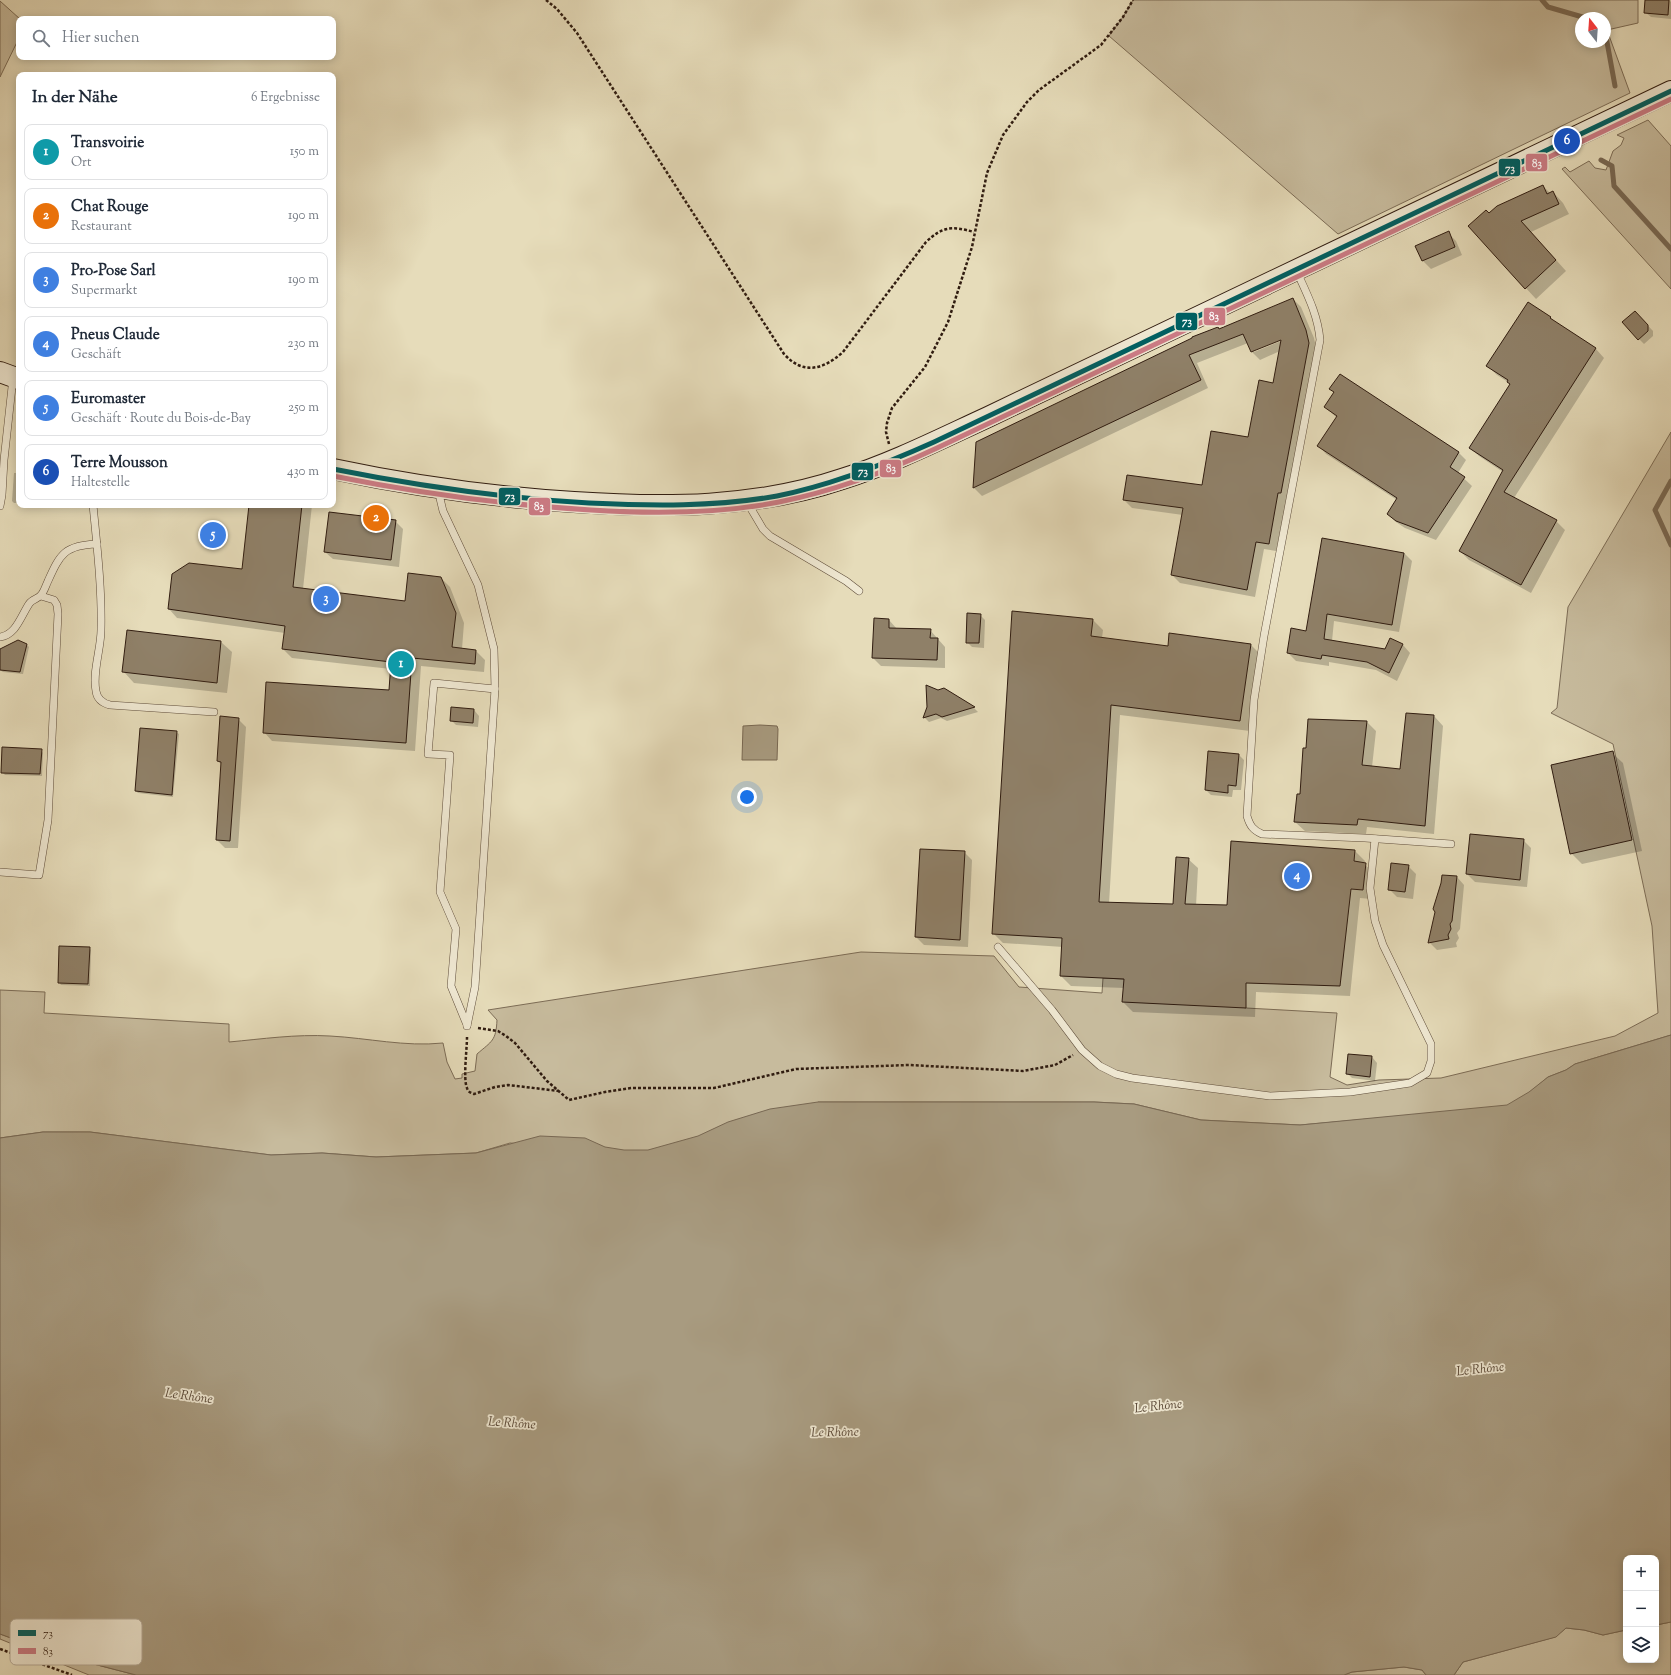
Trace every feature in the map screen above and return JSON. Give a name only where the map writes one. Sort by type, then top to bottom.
[{"type":"main road","points":[[336,470],[477,494],[549,501],[632,506],[679,506],[746,500],[792,492],[841,480],[894,460],[995,413],[1671,91]]},
{"type":"lane","points":[[1296,270],[1316,316],[1320,340],[1264,636],[1254,700],[1247,816],[1249,824],[1254,830],[1262,834],[1451,844]]},
{"type":"lane","points":[[0,506],[11,376]]},
{"type":"lane","points":[[437,488],[443,510],[478,585],[494,649],[495,689],[475,986],[467,1026]]},
{"type":"lane","points":[[746,500],[763,529],[770,536],[846,581],[859,592]]},
{"type":"lane","points":[[93,508],[97,544],[101,632],[95,686],[99,700],[110,705],[214,712]]},
{"type":"lane","points":[[41,596],[58,559],[64,553],[72,548],[97,544]]},
{"type":"lane","points":[[0,638],[14,630],[33,599],[41,596],[54,600],[57,605],[58,614],[48,820],[40,875],[0,872]]},
{"type":"lane","points":[[467,1026],[452,986],[456,929],[440,892],[450,755],[428,754],[434,683],[495,689]]},
{"type":"lane","points":[[998,947],[1052,1010],[1082,1050],[1100,1066],[1116,1074],[1132,1078],[1270,1096],[1350,1092],[1410,1083],[1427,1072],[1431,1061],[1431,1044],[1383,945],[1374,921],[1370,888],[1375,839]]},
{"type":"path","points":[[546,0],[557,9],[576,33],[780,348],[791,362],[798,366],[808,368],[819,367],[843,352],[926,242],[933,235],[942,230],[951,228],[974,232]]},
{"type":"path","points":[[894,460],[886,432],[887,423],[892,408],[925,367],[948,322],[972,247],[987,173],[1003,135],[1027,102],[1039,90],[1101,45],[1123,17],[1133,0]]},
{"type":"path","points":[[559,1091],[508,1085],[495,1087],[474,1094],[468,1091],[466,1079],[467,1026],[498,1031],[506,1036],[515,1043],[547,1081],[559,1091],[569,1100],[630,1088],[714,1088],[796,1069],[938,1065],[1023,1071],[1055,1065],[1082,1050]]},
{"type":"path","points":[[0,1649],[10,1653]]},
{"type":"path","points":[[44,1665],[72,1675]]},
{"type":"shaded area","points":[[1133,0],[1638,0],[1638,23],[1611,29],[1611,12],[1575,12],[1575,48],[1611,48],[1611,41],[1630,93],[1338,234],[1109,36]]},
{"type":"shaded area","points":[[0,1],[17,16],[16,44],[0,77]]},
{"type":"shaded area","points":[[1648,120],[1671,146],[1671,289],[1562,169],[1565,167],[1570,172],[1589,161],[1595,168],[1606,170],[1613,151],[1621,145],[1624,138],[1617,135]]},
{"type":"shaded area","points":[[1671,432],[1671,1035],[1575,1064],[1566,1070],[1548,1077],[1530,1092],[1527,1116],[1402,1116],[1300,1125],[1201,1120],[1134,1104],[1094,1102],[818,1102],[757,1164],[510,1143],[476,1153],[376,1157],[322,1153],[271,1155],[90,1132],[43,1132],[0,1138],[0,990],[45,992],[44,1013],[229,1024],[229,1042],[279,1037],[317,1036],[344,1037],[415,1044],[443,1043],[447,1062],[455,1079],[462,1078],[462,1074],[475,1071],[477,1054],[490,1043],[494,1037],[497,1020],[488,1010],[861,952],[994,956],[1019,987],[1102,993],[1103,978],[1124,979],[1246,1008],[1337,1013],[1330,1077],[1347,1085],[1379,1080],[1441,1078],[1615,1036],[1658,1013],[1652,926],[1613,744],[1551,713],[1557,708],[1568,607]]},
{"type":"shaded area","points":[[1671,1622],[1671,1675],[1454,1675],[1463,1662],[1555,1637],[1566,1628],[1584,1630],[1603,1635],[1623,1631],[1623,1663],[1659,1663],[1659,1624]]},
{"type":"shaded area","points":[[0,1634],[10,1638],[10,1643],[0,1639]]},
{"type":"shaded area","points":[[64,1665],[97,1665],[136,1675],[89,1675]]},
{"type":"shaded area","points":[[1404,1667],[1422,1670],[1426,1675],[1344,1675],[1352,1672]]},
{"type":"water","points":[[743,726],[777,726],[777,760],[742,760]]},
{"type":"water","name":"Le Rhône","points":[[1671,1035],[1671,1622],[1659,1624],[1659,1555],[1623,1555],[1623,1631],[1603,1635],[1584,1630],[1566,1628],[1556,1637],[1463,1662],[1454,1675],[1426,1675],[1422,1670],[1404,1667],[1352,1672],[1344,1675],[136,1675],[97,1665],[142,1665],[142,1619],[10,1619],[10,1638],[0,1634],[0,1138],[43,1132],[90,1132],[271,1155],[322,1153],[376,1157],[476,1153],[540,1136],[585,1138],[605,1147],[624,1150],[648,1150],[698,1136],[728,1122],[770,1109],[818,1102],[1094,1102],[1134,1104],[1201,1120],[1300,1125],[1507,1105],[1529,1092],[1548,1077],[1566,1070],[1575,1064]]},
{"type":"building","points":[[1645,0],[1669,0],[1668,15],[1644,13]]},
{"type":"building","points":[[1543,185],[1547,194],[1553,191],[1559,204],[1521,221],[1556,260],[1525,289],[1468,226],[1486,210],[1489,213],[1497,206]]},
{"type":"building","points":[[1449,231],[1455,247],[1422,261],[1415,246]]},
{"type":"building","points":[[1293,298],[1306,330],[1309,343],[1281,493],[1278,493],[1269,544],[1256,542],[1247,590],[1171,575],[1183,508],[1123,500],[1127,475],[1202,485],[1211,431],[1248,437],[1259,380],[1273,383],[1281,340],[1251,352],[1243,334],[1189,355],[1201,380],[973,488],[976,442],[1192,337],[1218,327],[1219,329]]},
{"type":"building","points":[[1528,302],[1596,348],[1504,492],[1557,520],[1521,585],[1459,551],[1503,470],[1469,448],[1510,384],[1507,382],[1508,380],[1486,366]]},
{"type":"building","points":[[1635,311],[1648,325],[1648,331],[1638,340],[1622,322]]},
{"type":"building","points":[[1340,374],[1459,452],[1450,467],[1465,477],[1428,533],[1396,521],[1387,514],[1397,498],[1317,446],[1337,416],[1324,407],[1334,392],[1329,389]]},
{"type":"building","points":[[249,508],[302,508],[293,587],[405,601],[408,573],[441,577],[456,613],[452,647],[476,650],[475,664],[412,658],[406,743],[263,733],[266,682],[389,690],[391,662],[282,649],[285,626],[168,609],[172,574],[189,563],[242,569]]},
{"type":"building","points":[[329,512],[396,520],[391,560],[324,552]]},
{"type":"building","points":[[1322,538],[1404,553],[1392,625],[1327,614],[1324,639],[1385,649],[1390,638],[1403,644],[1389,673],[1367,662],[1322,655],[1321,659],[1287,653],[1291,628],[1306,631]]},
{"type":"building","points":[[1012,611],[1093,619],[1091,636],[1168,646],[1169,633],[1251,644],[1240,721],[1111,705],[1099,902],[1173,904],[1176,857],[1189,858],[1185,904],[1227,905],[1231,841],[1355,850],[1354,861],[1366,863],[1363,890],[1351,889],[1340,986],[1246,983],[1246,1008],[1122,1002],[1124,979],[1060,976],[1062,938],[992,934]]},
{"type":"building","points":[[967,613],[981,614],[979,643],[966,643]]},
{"type":"building","points":[[874,618],[889,619],[889,628],[931,629],[930,638],[938,638],[937,660],[872,658]]},
{"type":"building","points":[[127,630],[221,641],[217,683],[122,672]]},
{"type":"building","points":[[18,640],[27,644],[20,672],[0,670],[0,649]]},
{"type":"building","points":[[926,685],[938,690],[944,688],[975,707],[942,717],[936,714],[923,718],[927,707]]},
{"type":"building","points":[[451,707],[474,709],[473,723],[450,721]]},
{"type":"building","points":[[1406,713],[1434,715],[1425,826],[1358,819],[1357,825],[1294,822],[1297,794],[1300,794],[1303,748],[1306,748],[1308,719],[1367,721],[1362,765],[1400,769]]},
{"type":"building","points":[[220,716],[239,718],[230,841],[216,840],[221,762],[217,761]]},
{"type":"building","points":[[140,728],[177,731],[172,795],[135,791]]},
{"type":"building","points":[[2,747],[42,749],[40,774],[1,773]]},
{"type":"building","points":[[1208,751],[1239,754],[1236,786],[1228,785],[1228,793],[1205,790]]},
{"type":"building","points":[[1613,751],[1632,840],[1570,854],[1551,765]]},
{"type":"building","points":[[1470,834],[1524,839],[1520,880],[1466,874]]},
{"type":"building","points":[[920,849],[965,851],[960,940],[915,937]]},
{"type":"building","points":[[1391,863],[1409,865],[1405,892],[1388,890]]},
{"type":"building","points":[[1442,875],[1457,876],[1452,921],[1450,924],[1451,929],[1448,935],[1449,939],[1428,943],[1435,912],[1433,909]]},
{"type":"building","points":[[59,946],[90,947],[88,984],[58,983]]},
{"type":"building","points":[[1348,1054],[1372,1056],[1370,1077],[1346,1074]]},
{"type":"waterway","points":[[1542,0],[1548,7],[1575,15]]},
{"type":"waterway","points":[[1608,48],[1615,86]]},
{"type":"waterway","points":[[1601,160],[1612,166],[1614,186],[1671,249]]},
{"type":"waterway","points":[[1671,481],[1655,510],[1671,545]]},
{"type":"transit line","name":"73","points":[[336,470],[397,481],[493,495],[613,504],[683,505],[754,500],[818,486],[896,459],[934,442],[1671,91]]},
{"type":"transit line","name":"83","points":[[336,477],[397,488],[494,502],[614,511],[709,511],[756,506],[799,498],[860,480],[937,448],[1671,99]]},
{"type":"place","name":"Terre Mousson","points":[[1567,141]]},
{"type":"place","name":"Chat Rouge","points":[[376,518]]},
{"type":"place","name":"Euromaster","points":[[213,535]]},
{"type":"place","name":"Pro-Pose Sarl","points":[[326,599]]},
{"type":"place","name":"Transvoirie","points":[[401,664]]},
{"type":"place","name":"Pneus Claude","points":[[1297,876]]}]
